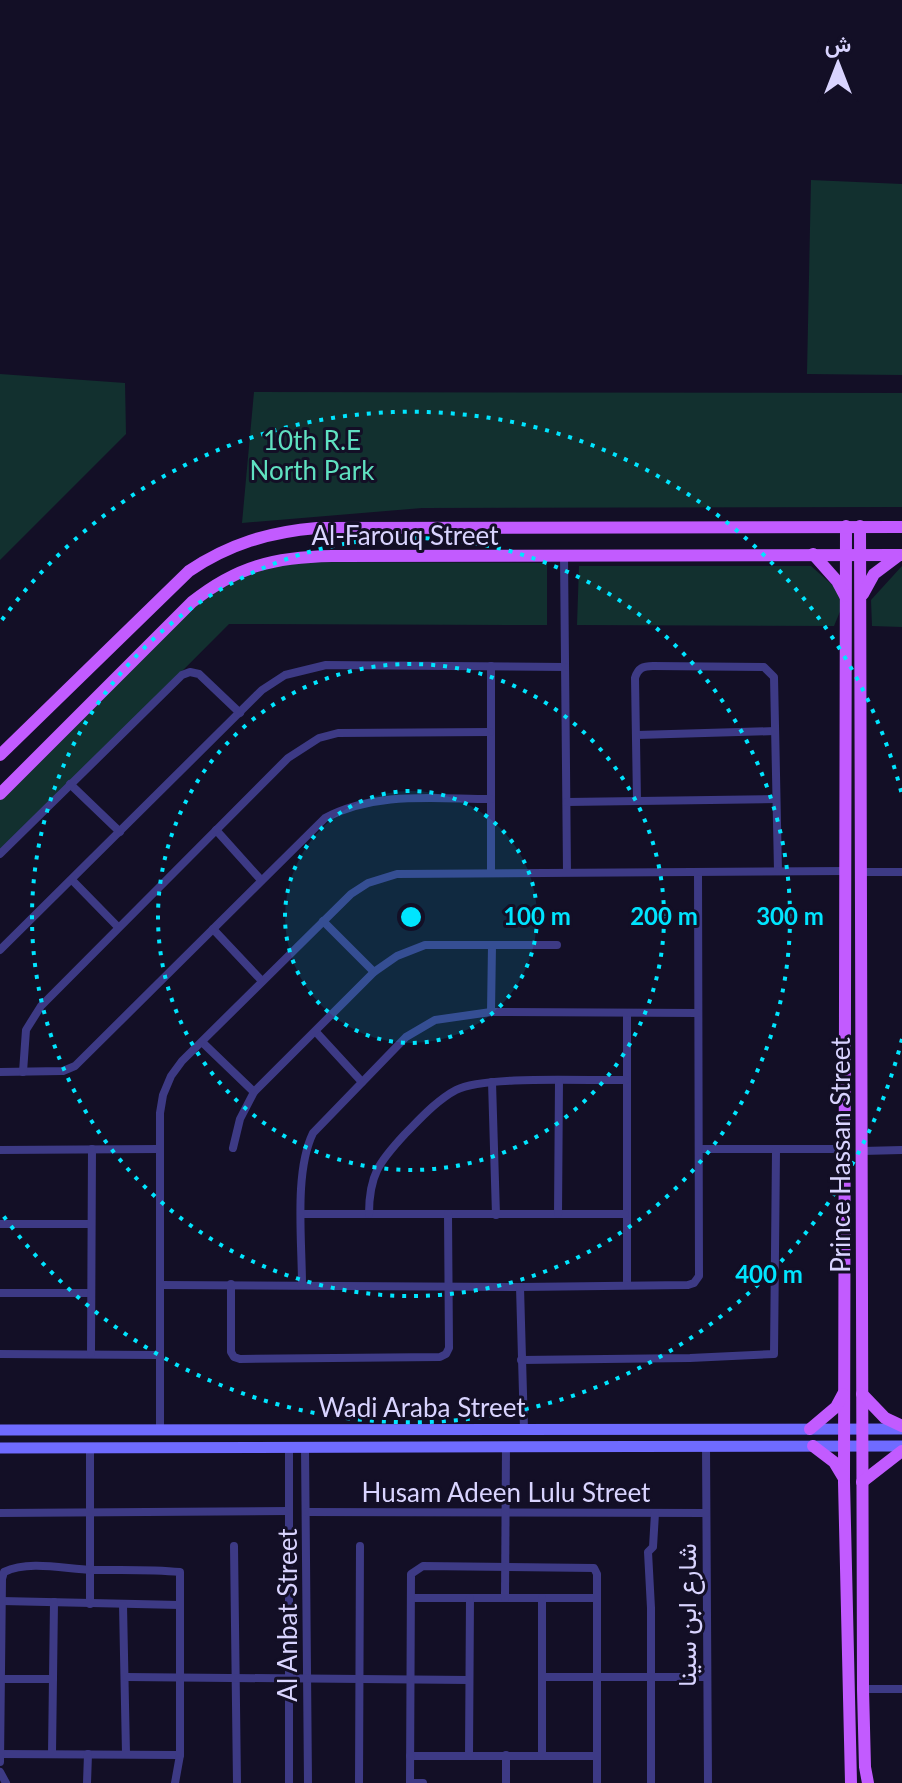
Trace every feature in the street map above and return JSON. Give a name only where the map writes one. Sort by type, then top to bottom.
[{"type":"main road","name":"Prince Hassan Street","points":[[846,526],[844,1482],[851,1783]]},
{"type":"main road","name":"Prince Hassan Street","points":[[860,526],[863,1689],[868,1783]]},
{"type":"main road","name":"Al-Farouq Street","points":[[2,751],[189,571],[226,549],[264,535],[317,528],[902,527]]},
{"type":"main road","points":[[813,554],[837,581],[846,597]]},
{"type":"main road","name":"Al-Farouq Street","points":[[0,794],[192,602],[212,586],[240,571],[287,557],[901,555]]},
{"type":"main road","points":[[860,601],[874,574],[901,555]]},
{"type":"main road","points":[[810,1429],[836,1407],[844,1391]]},
{"type":"main road","points":[[862,1394],[885,1418],[902,1428]]},
{"type":"main road","name":"Wadi Araba Street","points":[[0,1430],[902,1428]]},
{"type":"main road","points":[[434,1429],[435,1447]]},
{"type":"main road","points":[[813,1446],[834,1462],[843,1474],[844,1482]]},
{"type":"main road","name":"Wadi Araba Street","points":[[0,1448],[862,1446],[902,1449]]},
{"type":"main road","points":[[862,1482],[902,1449]]},
{"type":"street","points":[[564,556],[567,872]]},
{"type":"street","points":[[491,666],[491,872]]},
{"type":"street","points":[[637,801],[637,671],[644,666],[764,667],[774,677],[778,871]]},
{"type":"street","points":[[1,948],[273,681],[312,667],[565,667]]},
{"type":"street","points":[[0,854],[182,675],[190,672],[199,674],[240,713]]},
{"type":"street","points":[[23,1072],[24,1041],[31,1019],[118,927],[288,758],[319,738],[356,731],[490,732]]},
{"type":"street","points":[[637,735],[775,731]]},
{"type":"street","points":[[70,784],[120,832]]},
{"type":"street","points":[[0,1072],[63,1071],[75,1066],[310,830],[341,809],[387,799],[491,799]]},
{"type":"street","points":[[567,802],[776,799]]},
{"type":"street","points":[[216,830],[261,880]]},
{"type":"street","points":[[160,1430],[159,1149],[160,1113],[167,1085],[182,1061],[351,894],[383,877],[397,874],[845,871]]},
{"type":"street","points":[[160,1285],[520,1287],[694,1283],[699,1276],[698,872]]},
{"type":"street","points":[[861,872],[902,872]]},
{"type":"street","points":[[72,880],[118,927]]},
{"type":"street","points":[[323,921],[374,972]]},
{"type":"street","points":[[213,929],[262,981]]},
{"type":"street","points":[[233,1148],[240,1119],[254,1092],[374,972],[410,949],[425,945],[557,945]]},
{"type":"street","points":[[491,1012],[492,945]]},
{"type":"street","points":[[302,1285],[302,1166],[307,1145],[313,1133],[362,1082],[406,1037],[422,1026],[457,1015],[491,1012],[698,1013]]},
{"type":"street","points":[[627,1014],[627,1285]]},
{"type":"street","points":[[316,1032],[362,1082]]},
{"type":"street","points":[[202,1042],[254,1092]]},
{"type":"street","points":[[369,1214],[371,1184],[382,1158],[447,1096],[473,1084],[492,1082],[626,1080]]},
{"type":"street","points":[[558,1214],[559,1081]]},
{"type":"street","points":[[492,1082],[496,1215]]},
{"type":"street","points":[[91,1354],[92,1149]]},
{"type":"street","points":[[0,1150],[159,1149]]},
{"type":"street","points":[[700,1149],[844,1149]]},
{"type":"street","points":[[862,1151],[902,1150]]},
{"type":"street","points":[[521,1360],[774,1354],[776,1151]]},
{"type":"street","points":[[302,1214],[625,1214]]},
{"type":"street","points":[[231,1284],[231,1352],[234,1357],[440,1357],[449,1348],[448,1214]]},
{"type":"street","points":[[0,1224],[91,1224]]},
{"type":"street","points":[[520,1287],[524,1429]]},
{"type":"street","points":[[0,1293],[91,1293]]},
{"type":"street","points":[[0,1354],[158,1355]]},
{"type":"street","name":"شارع ابن سينا","points":[[706,1446],[708,1783]]},
{"type":"street","points":[[90,1447],[90,1604]]},
{"type":"street","name":"Al Anbat Street","points":[[289,1447],[289,1783]]},
{"type":"street","name":"Al Anbat Street","points":[[305,1447],[308,1783]]},
{"type":"street","points":[[505,1598],[506,1447]]},
{"type":"street","points":[[0,1513],[289,1511]]},
{"type":"street","name":"Husam Adeen Lulu Street","points":[[306,1512],[706,1513]]},
{"type":"street","points":[[651,1783],[648,1552],[653,1547],[655,1513]]},
{"type":"street","points":[[234,1546],[237,1783]]},
{"type":"street","points":[[359,1783],[360,1546]]},
{"type":"street","points":[[0,1762],[4,1572],[19,1566],[89,1570],[161,1569],[180,1572],[180,1755],[175,1783]]},
{"type":"street","points":[[423,1783],[410,1783],[410,1679],[411,1574],[423,1566],[594,1568],[597,1598],[597,1783]]},
{"type":"street","points":[[411,1598],[597,1598]]},
{"type":"street","points":[[469,1755],[470,1598]]},
{"type":"street","points":[[542,1598],[542,1755]]},
{"type":"street","points":[[2,1601],[180,1605]]},
{"type":"street","points":[[52,1753],[54,1602]]},
{"type":"street","points":[[123,1605],[126,1754]]},
{"type":"street","points":[[126,1677],[469,1680]]},
{"type":"street","points":[[543,1677],[707,1677]]},
{"type":"street","points":[[1,1679],[53,1679]]},
{"type":"street","points":[[863,1689],[902,1689]]},
{"type":"street","points":[[0,1754],[180,1755]]},
{"type":"street","points":[[87,1783],[88,1754]]},
{"type":"street","points":[[506,1755],[506,1783]]},
{"type":"street","points":[[410,1756],[597,1756]]},
{"type":"street","points":[[0,1772],[6,1783]]},
{"type":"green space","points":[[811,180],[902,184],[902,375],[807,374]]},
{"type":"green space","points":[[0,374],[125,383],[126,434],[0,560]]},
{"type":"green space","name":"10th R.E North Park","points":[[254,392],[902,393],[902,507],[422,508],[242,523]]},
{"type":"green space","points":[[291,562],[547,563],[547,625],[229,624],[0,854],[0,795],[212,586],[267,565]]},
{"type":"green space","points":[[579,566],[811,566],[846,597],[834,626],[577,625]]},
{"type":"green space","points":[[902,566],[902,627],[872,626],[871,600]]}]
